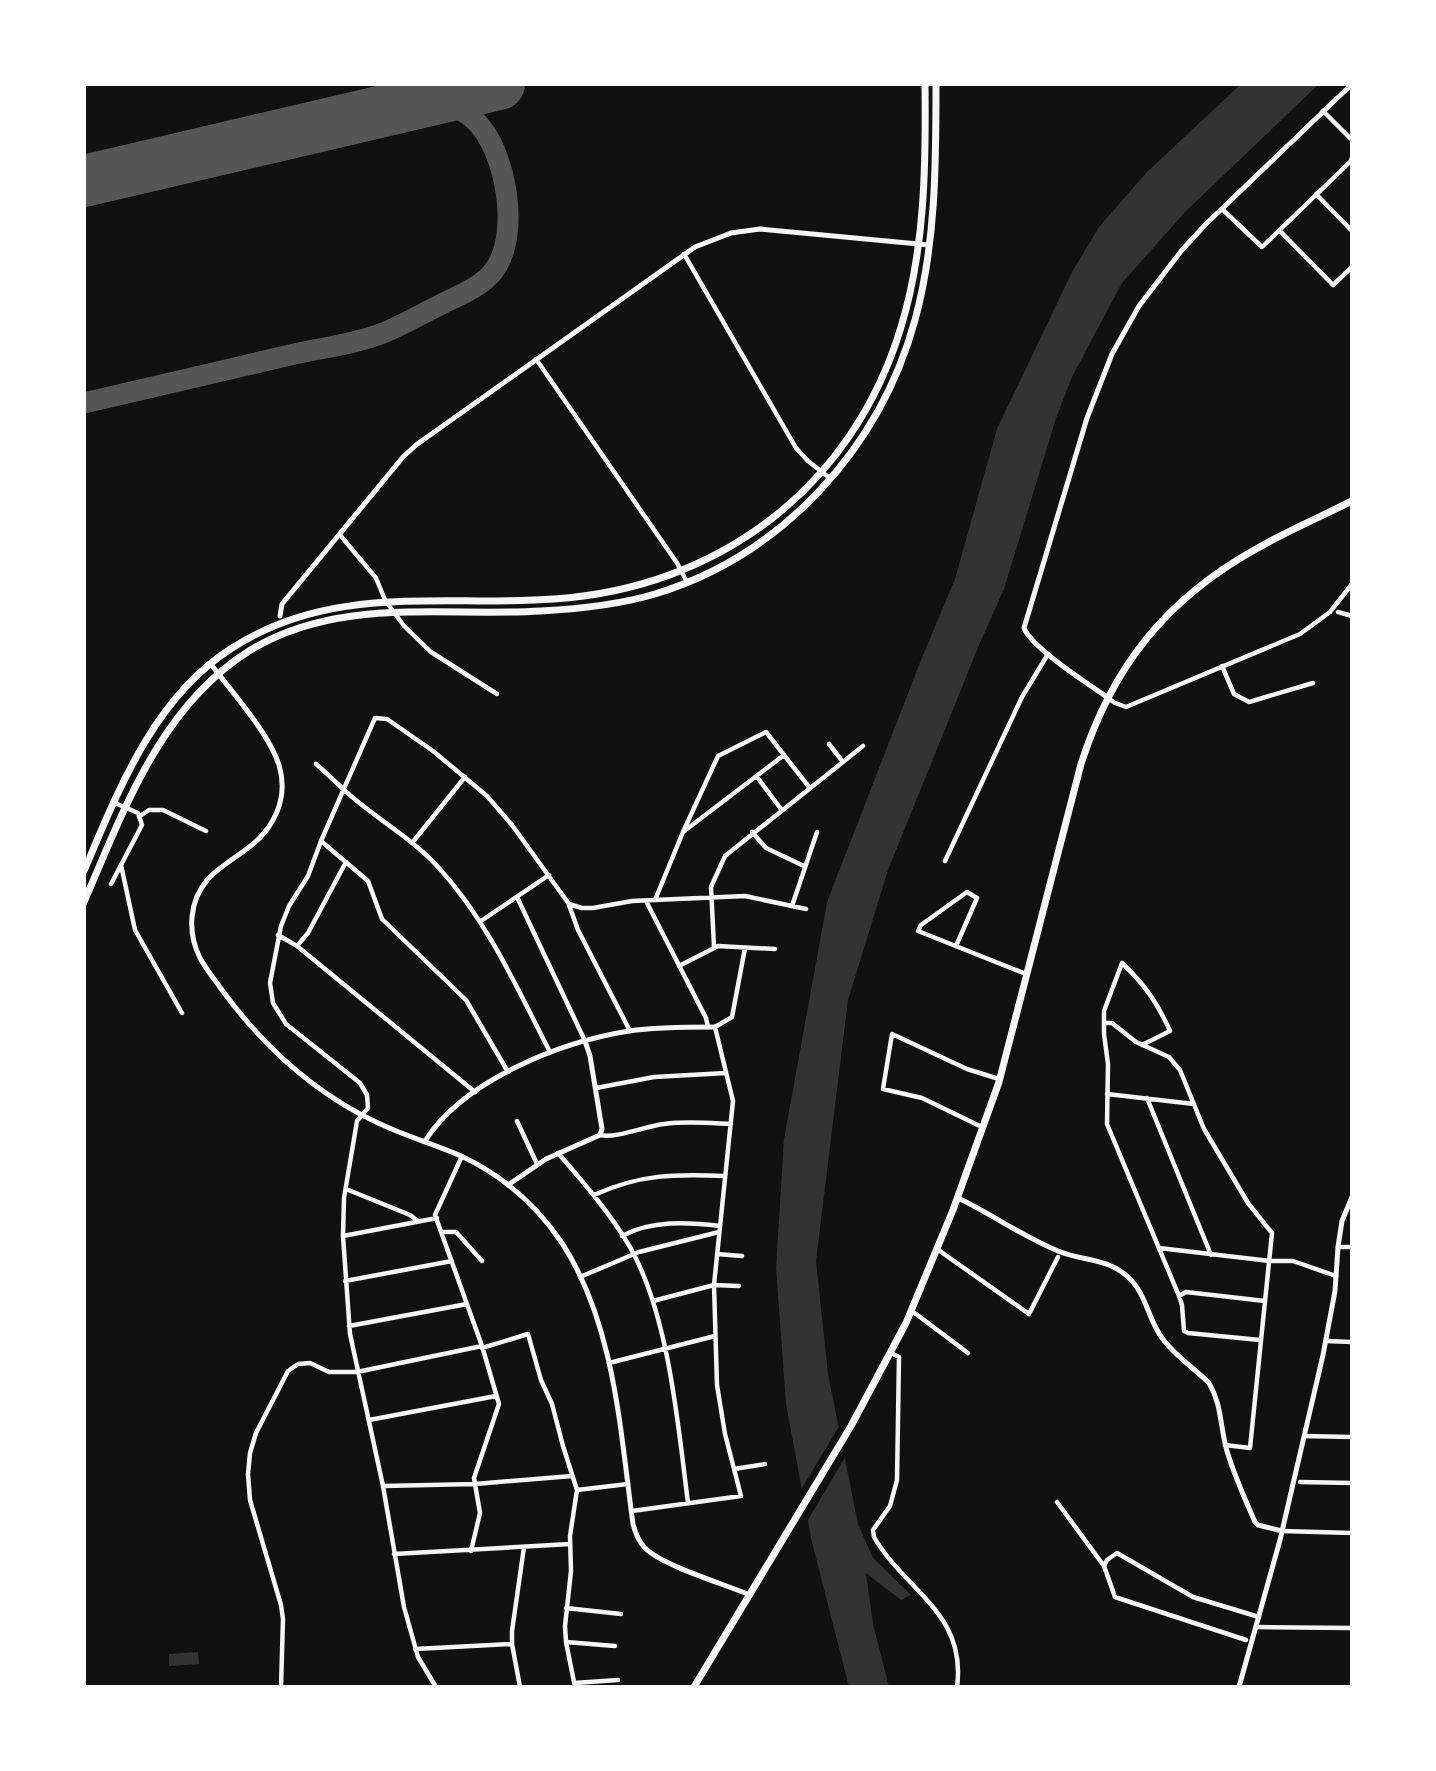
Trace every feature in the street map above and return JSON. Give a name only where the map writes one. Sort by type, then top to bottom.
[{"type":"main road","points":[[84,871],[131,767],[162,715],[210,663],[240,643],[281,622],[337,606],[385,600],[565,598],[628,589],[682,572],[724,551],[763,526],[789,505],[822,472],[856,427],[883,378],[901,328],[918,243],[924,177],[925,84]]},
{"type":"main road","points":[[84,902],[163,736],[190,701],[218,674],[250,651],[285,633],[338,618],[393,612],[529,612],[589,607],[641,597],[687,582],[720,566],[769,536],[794,516],[831,479],[855,448],[874,419],[900,365],[915,318],[929,245],[935,176],[936,84]]},
{"type":"main road","points":[[694,1687],[851,1426],[911,1310],[937,1249],[984,1128],[1081,765],[1107,697],[1140,644],[1191,593],[1256,548],[1352,501]]},
{"type":"street","points":[[1352,84],[1182,250],[1139,306],[1112,354],[1087,418],[1024,628],[1027,635],[1049,653],[1115,703],[1126,707],[1300,634],[1311,628],[1340,602],[1352,584]]},
{"type":"street","points":[[1324,111],[1352,140]]},
{"type":"street","points":[[1222,209],[1262,247],[1351,161],[1352,157]]},
{"type":"street","points":[[1316,194],[1352,231]]},
{"type":"street","points":[[280,616],[282,604],[403,457],[416,445],[684,254],[718,237],[760,229],[929,245]]},
{"type":"street","points":[[1280,231],[1332,285],[1352,267]]},
{"type":"street","points":[[684,254],[796,448],[831,479]]},
{"type":"street","points":[[536,359],[687,582]]},
{"type":"street","points":[[340,535],[376,578],[393,612],[431,652],[497,694]]},
{"type":"street","points":[[1338,612],[1352,616]]},
{"type":"street","points":[[945,861],[1022,697],[1049,653]]},
{"type":"street","points":[[210,663],[274,752],[281,775],[281,799],[274,820],[264,835],[214,873],[202,887],[191,917],[193,942],[202,963],[258,1036],[317,1086],[361,1114],[462,1156],[508,1185],[549,1225],[580,1278],[594,1311],[608,1363],[638,1539],[660,1559],[750,1595]]},
{"type":"street","points":[[1222,666],[1234,694],[1249,702],[1313,683]]},
{"type":"street","points":[[436,1687],[415,1649],[349,1326],[343,1236],[346,1189],[357,1121],[369,1103],[363,1086],[291,1029],[273,1003],[270,983],[278,935],[289,906],[308,876],[375,718],[381,717],[433,751],[486,796],[512,825],[569,904],[578,930],[630,1031]]},
{"type":"street","points":[[655,899],[718,756],[766,732],[809,787]]},
{"type":"street","points":[[829,744],[843,761]]},
{"type":"street","points":[[713,947],[711,894],[725,856],[863,746]]},
{"type":"street","points":[[683,832],[784,755]]},
{"type":"street","points":[[316,764],[412,842],[436,865],[481,921],[550,1052]]},
{"type":"street","points":[[412,842],[465,777]]},
{"type":"street","points":[[757,777],[781,809]]},
{"type":"street","points":[[115,803],[141,816]]},
{"type":"street","points":[[141,816],[149,810],[163,810],[205,831]]},
{"type":"street","points":[[111,884],[142,825],[141,816]]},
{"type":"street","points":[[752,832],[765,848],[804,866]]},
{"type":"street","points":[[792,906],[817,832]]},
{"type":"street","points":[[321,841],[371,886],[382,919],[466,1000],[508,1073]]},
{"type":"street","points":[[296,947],[308,933],[346,862]]},
{"type":"street","points":[[121,865],[135,930],[182,1013]]},
{"type":"street","points":[[481,921],[549,875]]},
{"type":"street","points":[[956,946],[976,898],[967,892],[921,925],[918,931],[956,946],[1027,974]]},
{"type":"street","points":[[569,904],[593,908],[632,901],[711,894],[745,896],[806,909]]},
{"type":"street","points":[[517,897],[585,1041],[596,1088],[602,1129],[600,1135]]},
{"type":"street","points":[[632,1511],[741,1496],[716,1385],[715,1336],[714,1285],[733,1101],[711,1027],[646,901]]},
{"type":"street","points":[[278,935],[474,1092]]},
{"type":"street","points":[[679,966],[713,947],[775,949]]},
{"type":"street","points":[[425,1141],[447,1113],[474,1092],[550,1052],[630,1031],[711,1027],[732,1017],[745,948]]},
{"type":"street","points":[[1142,1045],[1170,1031],[1159,1006],[1143,982],[1122,963],[1104,1011],[1108,1063],[1107,1124],[1179,1296],[1184,1331],[1261,1340]]},
{"type":"street","points":[[1104,1023],[1112,1023],[1142,1045],[1169,1057],[1180,1070],[1204,1129],[1248,1203],[1272,1233],[1250,1448],[1225,1445]]},
{"type":"street","points":[[984,1128],[922,1098],[883,1089],[892,1034],[967,1069],[999,1079]]},
{"type":"street","points":[[596,1088],[654,1077],[726,1073]]},
{"type":"street","points":[[1107,1094],[1194,1104]]},
{"type":"street","points":[[1147,1098],[1211,1255]]},
{"type":"street","points":[[517,1121],[537,1164]]},
{"type":"street","points":[[508,1185],[537,1164],[600,1135],[609,1138],[670,1123],[731,1124]]},
{"type":"street","points":[[558,1153],[594,1195],[622,1236],[633,1254],[653,1301],[676,1416],[688,1503]]},
{"type":"street","points":[[462,1156],[435,1215],[482,1347],[499,1404],[474,1478],[480,1513],[471,1550]]},
{"type":"street","points":[[594,1195],[625,1182],[654,1176],[724,1176]]},
{"type":"street","points":[[346,1189],[410,1215],[418,1221]]},
{"type":"street","points":[[1239,1687],[1282,1531],[1326,1341],[1342,1221],[1352,1197]]},
{"type":"street","points":[[958,1198],[1052,1248],[1069,1255],[1102,1262],[1115,1267],[1130,1278],[1142,1294],[1153,1324],[1163,1339],[1209,1383],[1219,1404],[1225,1445],[1258,1525],[1282,1531],[1352,1533]]},
{"type":"street","points":[[343,1236],[437,1218]]},
{"type":"street","points":[[622,1236],[636,1229],[661,1224],[695,1223],[720,1229]]},
{"type":"street","points":[[580,1278],[633,1254],[720,1229]]},
{"type":"street","points":[[442,1232],[456,1231],[482,1261]]},
{"type":"street","points":[[1338,1247],[1352,1247]]},
{"type":"street","points":[[1159,1248],[1270,1261],[1293,1261],[1336,1276]]},
{"type":"street","points":[[937,1249],[1029,1314],[1058,1257]]},
{"type":"street","points":[[717,1254],[742,1256]]},
{"type":"street","points":[[345,1281],[452,1261]]},
{"type":"street","points":[[653,1301],[714,1285],[740,1286]]},
{"type":"street","points":[[1179,1296],[1186,1292],[1265,1301]]},
{"type":"street","points":[[349,1326],[467,1304]]},
{"type":"street","points":[[911,1310],[968,1353]]},
{"type":"street","points":[[281,1687],[281,1605],[250,1500],[248,1474],[252,1445],[285,1376],[298,1364],[310,1363],[329,1372],[357,1372],[482,1347],[528,1334],[577,1490],[566,1608],[566,1642],[574,1685],[618,1680]]},
{"type":"street","points":[[608,1363],[715,1336]]},
{"type":"street","points":[[1326,1341],[1352,1342]]},
{"type":"street","points":[[890,1352],[899,1357],[897,1480],[890,1506],[873,1530],[874,1537],[951,1633],[958,1654],[957,1687]]},
{"type":"street","points":[[369,1420],[496,1396]]},
{"type":"street","points":[[1304,1436],[1352,1437]]},
{"type":"street","points":[[734,1469],[765,1464]]},
{"type":"street","points":[[383,1486],[475,1484],[572,1476]]},
{"type":"street","points":[[1300,1482],[1352,1483]]},
{"type":"street","points":[[577,1490],[628,1484]]},
{"type":"street","points":[[1057,1502],[1104,1566],[1115,1597],[1246,1640]]},
{"type":"street","points":[[394,1554],[570,1544]]},
{"type":"street","points":[[520,1687],[512,1644],[524,1547]]},
{"type":"street","points":[[1104,1566],[1107,1560],[1117,1553],[1193,1597],[1260,1618]]},
{"type":"street","points":[[566,1608],[621,1614]]},
{"type":"street","points":[[1257,1627],[1352,1628]]},
{"type":"street","points":[[566,1642],[615,1646]]},
{"type":"street","points":[[415,1649],[512,1644]]},
{"type":"shaded area","points":[[1241,84],[1319,84],[1186,211],[1122,283],[1072,377],[1056,418],[1004,589],[888,870],[848,1000],[816,1261],[828,1374],[858,1524],[873,1558],[911,1595],[901,1600],[866,1573],[873,1624],[889,1687],[849,1687],[811,1538],[786,1404],[776,1268],[784,1139],[827,902],[955,579],[997,429],[1072,272],[1099,227],[1147,172]]},
{"type":"shaded area","points":[[198,1652],[199,1664],[169,1666],[169,1654]]},
{"type":"pier","points":[[841,1423],[847,1454],[805,1525],[799,1493]]},
{"type":"taxiway","points":[[84,403],[372,337],[398,327],[486,279],[498,265],[505,247],[508,226],[508,204],[498,160],[481,127],[463,111],[449,105],[425,101]]},
{"type":"runway","points":[[84,181],[499,84]]}]
